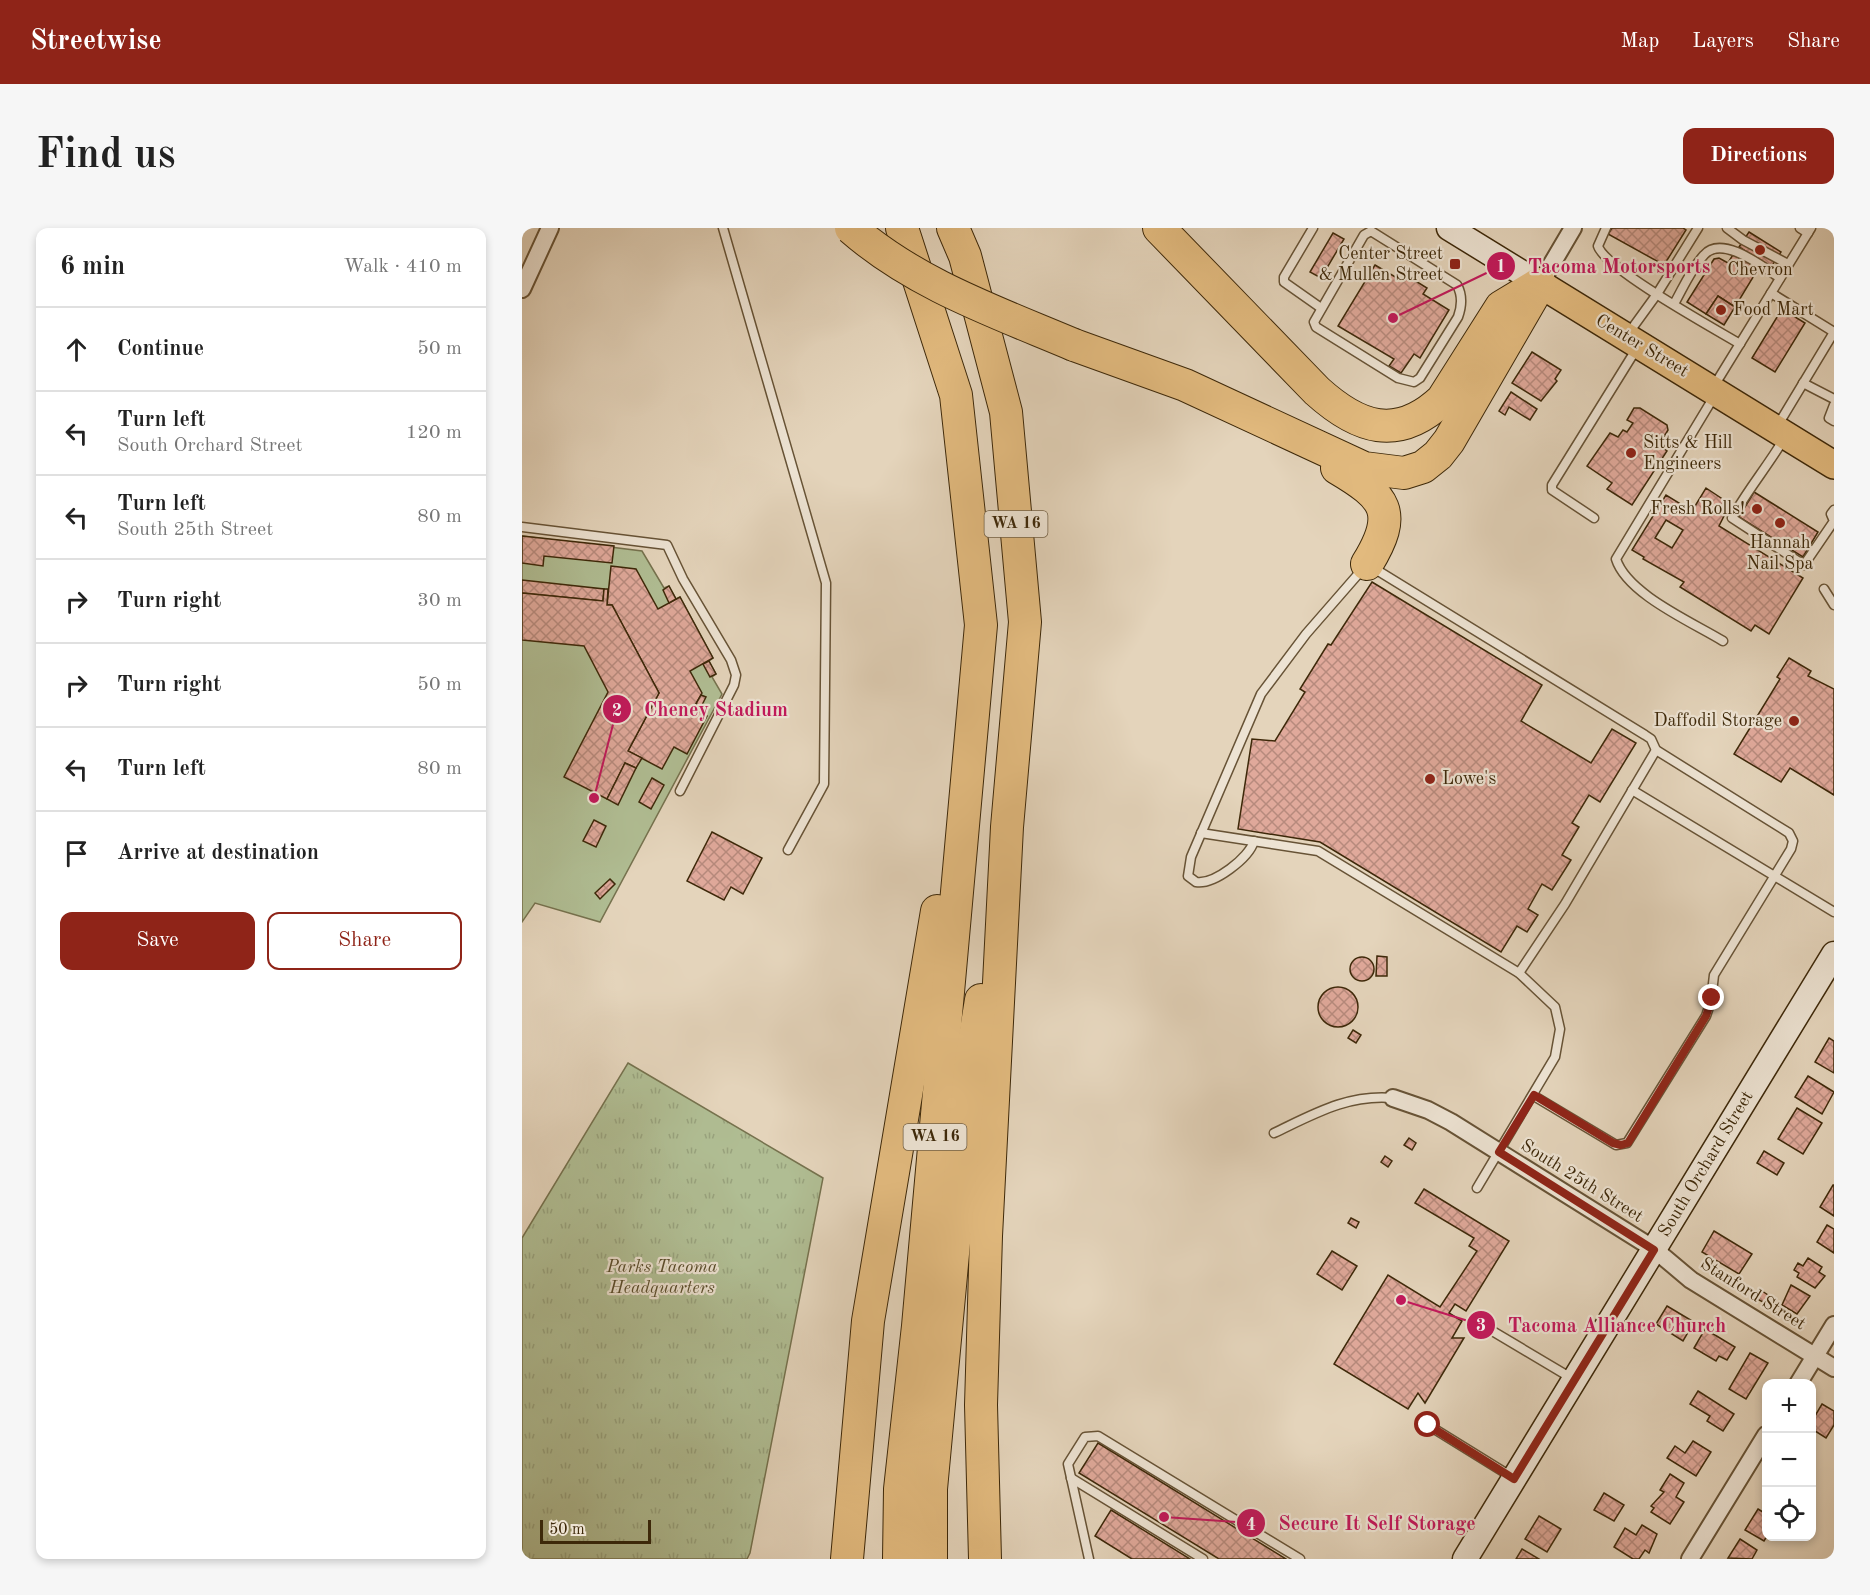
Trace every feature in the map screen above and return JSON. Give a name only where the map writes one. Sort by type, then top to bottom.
[{"type":"highway","points":[[851,228],[872,246],[941,289],[1074,345],[1185,385],[1364,468],[1404,473],[1423,467],[1438,455],[1449,441],[1540,284]]},
{"type":"highway","name":"WA 16","points":[[899,1559],[900,1489],[918,1326],[981,625],[960,416],[948,364],[902,228]]},
{"type":"highway","name":"WA 16","points":[[931,1559],[931,1489],[971,1061],[1007,827],[1025,622],[1006,412],[965,256],[953,228]]},
{"type":"highway","points":[[1159,228],[1317,391],[1338,410],[1375,426],[1411,422],[1429,412],[1442,400],[1501,307],[1540,284]]},
{"type":"highway","points":[[1304,441],[1329,464],[1369,488],[1378,498],[1383,509],[1384,532],[1367,564]]},
{"type":"highway","points":[[847,1559],[868,1321],[928,957],[972,715]]},
{"type":"highway","points":[[976,1559],[987,1225],[1007,827]]},
{"type":"highway","points":[[981,1405],[985,1559]]},
{"type":"main road","name":"Center Street","points":[[1449,228],[1834,465]]},
{"type":"main road","name":"South Orchard Street","points":[[1465,1559],[1834,954]]},
{"type":"street","points":[[522,289],[550,228]]},
{"type":"street","points":[[1540,284],[1573,228]]},
{"type":"street","name":"South 25th Street","points":[[1393,1098],[1428,1110],[1654,1250]]},
{"type":"street","name":"Stanford Street","points":[[1654,1250],[1691,1280],[1834,1368]]},
{"type":"street","points":[[1801,1379],[1834,1325]]},
{"type":"street","points":[[1690,1559],[1762,1443]]},
{"type":"lane","points":[[723,228],[826,583],[824,784],[788,850]]},
{"type":"lane","points":[[1313,228],[1284,277],[1284,282],[1321,308]]},
{"type":"lane","points":[[1356,228],[1364,235]]},
{"type":"lane","points":[[1606,228],[1599,246],[1605,258],[1657,294],[1740,344]]},
{"type":"lane","points":[[1727,228],[1752,245],[1788,264]]},
{"type":"lane","points":[[1594,518],[1552,490],[1552,485],[1657,294],[1696,229]]},
{"type":"lane","points":[[1723,641],[1635,587],[1619,568],[1616,559],[1806,230]]},
{"type":"lane","points":[[1371,231],[1457,285],[1461,292],[1458,317],[1420,378],[1407,382],[1316,327],[1314,322],[1321,308],[1364,235],[1371,231]]},
{"type":"lane","points":[[1674,304],[1703,255],[1719,249],[1740,253],[1780,278]]},
{"type":"lane","points":[[1771,293],[1834,332],[1803,383],[1764,472],[1749,487],[1732,518],[1804,565],[1834,521],[1833,512]]},
{"type":"lane","points":[[1803,383],[1834,399]]},
{"type":"lane","points":[[1834,405],[1829,418],[1834,421]]},
{"type":"lane","points":[[522,527],[667,545],[683,579],[731,660],[736,675],[734,685],[680,791]]},
{"type":"lane","points":[[1254,841],[1251,852],[1239,863],[1198,883],[1189,877],[1187,871],[1201,833],[1261,694],[1306,634],[1367,564],[1645,735],[1651,739],[1656,750],[1791,835],[1792,846],[1714,975],[1711,1001],[1706,1016],[1628,1143],[1621,1145],[1613,1143],[1534,1095]]},
{"type":"lane","points":[[1824,589],[1834,605]]},
{"type":"lane","points":[[1519,973],[1565,904],[1656,750]]},
{"type":"lane","points":[[1632,790],[1834,912]]},
{"type":"lane","points":[[1201,833],[1318,851],[1519,973],[1556,1007],[1560,1029],[1555,1057],[1477,1188]]},
{"type":"lane","points":[[1274,1133],[1335,1104],[1372,1096],[1393,1098]]},
{"type":"lane","points":[[1489,1329],[1574,1380]]},
{"type":"lane","points":[[1428,1425],[1514,1479]]},
{"type":"lane","points":[[1089,1559],[1068,1464],[1085,1437],[1098,1436],[1300,1559]]},
{"type":"lane","points":[[1071,1478],[1203,1559]]},
{"type":"green space","points":[[522,536],[642,551],[664,588],[669,586],[676,599],[680,597],[713,658],[709,661],[716,674],[712,677],[722,694],[600,922],[535,903],[522,922]]},
{"type":"green space","name":"Parks Tacoma Headquarters","points":[[628,1063],[823,1178],[747,1559],[522,1559],[522,1238]]},
{"type":"building","points":[[1612,228],[1683,228],[1686,230],[1664,265],[1608,234]]},
{"type":"building","name":"Chevron","points":[[1749,232],[1781,252],[1771,267],[1739,247]]},
{"type":"building","points":[[1333,233],[1344,239],[1321,278],[1310,272]]},
{"type":"building","points":[[1734,253],[1758,269],[1735,307],[1718,296],[1706,314],[1687,302],[1714,259],[1719,258],[1728,263]]},
{"type":"building","points":[[1375,265],[1402,281],[1406,275],[1427,288],[1423,294],[1449,310],[1420,358],[1414,354],[1401,373],[1389,366],[1394,359],[1338,326]]},
{"type":"building","name":"Food Mart","points":[[1718,296],[1735,307],[1724,325],[1706,314]]},
{"type":"building","name":"Chevron","points":[[1782,309],[1805,323],[1775,372],[1752,358]]},
{"type":"building","points":[[1532,352],[1561,370],[1555,379],[1557,381],[1541,401],[1512,383]]},
{"type":"building","points":[[1511,392],[1537,409],[1530,420],[1509,407],[1505,415],[1499,411]]},
{"type":"building","name":"Sitts & Hill Engineers","points":[[1634,408],[1640,408],[1667,425],[1668,430],[1659,445],[1667,451],[1632,505],[1607,489],[1612,483],[1587,466],[1610,433],[1618,437],[1623,430],[1627,432],[1633,423],[1627,420]]},
{"type":"building","points":[[1706,488],[1730,504],[1719,526],[1803,578],[1769,634],[1755,625],[1751,631],[1680,587],[1684,582],[1643,559],[1644,557],[1632,550],[1666,495],[1692,511]],"holes":[[[1666,520],[1683,530],[1672,548],[1655,538]]]},
{"type":"building","points":[[1754,492],[1818,532],[1803,557],[1739,517]]},
{"type":"building","points":[[522,536],[614,546],[612,563],[544,556],[543,566],[522,563]]},
{"type":"building","points":[[611,566],[636,569],[658,609],[680,597],[713,658],[690,671],[702,693],[693,709],[707,716],[687,754],[674,747],[662,769],[628,751],[659,693],[612,605],[607,605]]},
{"type":"building","points":[[522,580],[604,589],[603,601],[522,593]]},
{"type":"building","name":"Lowe's","points":[[1372,582],[1542,685],[1521,721],[1591,763],[1612,729],[1636,743],[1600,802],[1589,795],[1572,823],[1579,827],[1562,855],[1571,860],[1552,890],[1542,884],[1528,909],[1538,915],[1527,932],[1517,926],[1501,952],[1320,842],[1238,829],[1252,739],[1275,741],[1305,692],[1300,689],[1328,644],[1331,645]]},
{"type":"building","points":[[669,586],[676,599],[669,603],[663,590]]},
{"type":"building","points":[[604,589],[608,589],[607,605],[612,605],[659,693],[628,751],[642,758],[636,768],[625,763],[607,799],[564,777],[608,692],[584,646],[522,640],[522,593],[603,601]]},
{"type":"building","name":"Daffodil Storage","points":[[1789,658],[1811,671],[1808,676],[1834,689],[1834,795],[1790,768],[1781,782],[1734,754],[1780,679],[1777,677]]},
{"type":"building","points":[[709,661],[716,674],[710,677],[703,664]]},
{"type":"building","points":[[701,695],[706,697],[701,707],[696,704]]},
{"type":"building","points":[[625,763],[636,768],[618,805],[607,799]]},
{"type":"building","points":[[652,778],[664,785],[651,809],[639,802]]},
{"type":"building","points":[[594,820],[606,826],[596,847],[583,841]]},
{"type":"building","points":[[712,832],[762,858],[743,894],[731,887],[724,900],[687,881]]},
{"type":"building","points":[[610,879],[615,884],[600,899],[595,893]]},
{"type":"building","points":[[1377,956],[1387,957],[1387,976],[1376,976]]},
{"type":"building","points":[[1362,957],[1371,960],[1374,969],[1371,978],[1362,981],[1353,978],[1350,969],[1353,960]]},
{"type":"building","points":[[1338,987],[1346,988],[1352,993],[1357,999],[1357,1015],[1352,1021],[1346,1026],[1338,1027],[1330,1026],[1324,1021],[1319,1015],[1318,1007],[1319,999],[1324,993],[1330,988]]},
{"type":"building","points":[[1353,1030],[1361,1035],[1356,1043],[1348,1038]]},
{"type":"building","points":[[1829,1038],[1834,1041],[1834,1073],[1815,1062]]},
{"type":"building","points":[[1808,1076],[1834,1092],[1822,1114],[1795,1097]]},
{"type":"building","points":[[1797,1108],[1822,1123],[1803,1154],[1778,1139]]},
{"type":"building","points":[[1409,1138],[1416,1143],[1412,1150],[1404,1145]]},
{"type":"building","points":[[1764,1151],[1784,1163],[1777,1175],[1757,1163]]},
{"type":"building","points":[[1385,1156],[1392,1161],[1388,1167],[1381,1162]]},
{"type":"building","points":[[1834,1185],[1834,1216],[1820,1207]]},
{"type":"building","points":[[1424,1189],[1509,1241],[1466,1311],[1455,1304],[1449,1313],[1462,1321],[1452,1338],[1464,1338],[1425,1403],[1418,1393],[1408,1409],[1334,1364],[1388,1275],[1440,1307],[1477,1251],[1469,1246],[1474,1238],[1415,1203]]},
{"type":"building","points":[[1351,1218],[1359,1222],[1356,1228],[1348,1223]]},
{"type":"building","points":[[1827,1225],[1834,1229],[1834,1253],[1817,1242]]},
{"type":"building","points":[[1714,1231],[1752,1254],[1739,1274],[1702,1252]]},
{"type":"building","points":[[1332,1251],[1357,1266],[1342,1290],[1317,1274]]},
{"type":"building","points":[[1808,1258],[1822,1267],[1819,1272],[1825,1276],[1815,1288],[1797,1277],[1799,1273],[1794,1270],[1798,1263],[1803,1266]]},
{"type":"building","points":[[1791,1285],[1810,1296],[1797,1314],[1782,1305]]},
{"type":"building","points":[[1762,1291],[1771,1297],[1767,1304],[1757,1299]]},
{"type":"building","points":[[1667,1306],[1694,1322],[1683,1341],[1656,1324]]},
{"type":"building","points":[[1705,1329],[1735,1347],[1727,1360],[1719,1356],[1716,1361],[1694,1348]]},
{"type":"building","points":[[1750,1353],[1768,1363],[1746,1399],[1729,1389]]},
{"type":"building","points":[[1698,1391],[1734,1414],[1723,1431],[1707,1421],[1710,1416],[1690,1404]]},
{"type":"building","points":[[1822,1404],[1834,1411],[1834,1425],[1826,1438],[1816,1432],[1816,1414]]},
{"type":"building","points":[[1693,1441],[1711,1452],[1696,1476],[1667,1458],[1675,1446],[1685,1453]]},
{"type":"building","points":[[1098,1443],[1286,1559],[1219,1559],[1079,1473]]},
{"type":"building","points":[[1670,1474],[1684,1483],[1676,1497],[1684,1502],[1670,1524],[1651,1512],[1654,1508],[1651,1506],[1664,1492],[1660,1490]]},
{"type":"building","points":[[1604,1493],[1624,1505],[1614,1521],[1594,1510]]},
{"type":"building","points":[[1758,1509],[1762,1512],[1762,1540],[1745,1530]]},
{"type":"building","points":[[1111,1510],[1190,1559],[1132,1559],[1095,1536]]},
{"type":"building","points":[[1539,1516],[1561,1529],[1547,1552],[1525,1539]]},
{"type":"building","points":[[1642,1525],[1657,1534],[1649,1553],[1645,1550],[1639,1559],[1633,1559],[1614,1547],[1625,1528],[1636,1535]]},
{"type":"building","points":[[1740,1539],[1757,1550],[1752,1559],[1728,1558]]},
{"type":"building","points":[[1522,1549],[1539,1559],[1516,1559]]},
{"type":"place","name":"Chevron","points":[[1760,250]]},
{"type":"place","name":"Center Street & Mullen Street","points":[[1455,264]]},
{"type":"place","name":"Food Mart","points":[[1721,310]]},
{"type":"place","name":"Tacoma Motorsports","points":[[1393,318]]},
{"type":"place","name":"Sitts & Hill Engineers","points":[[1631,453]]},
{"type":"place","name":"Fresh Rolls!","points":[[1757,509]]},
{"type":"place","name":"Hannah Nail Spa","points":[[1780,523]]},
{"type":"place","name":"Daffodil Storage","points":[[1794,721]]},
{"type":"place","name":"Lowe's","points":[[1430,779]]},
{"type":"place","name":"Cheney Stadium","points":[[594,798]]},
{"type":"place","name":"Tacoma Alliance Church","points":[[1401,1300]]},
{"type":"place","name":"Secure It Self Storage","points":[[1164,1517]]},
{"type":"route","points":[[1428,1425],[1514,1479],[1654,1250],[1499,1152],[1534,1095],[1616,1145],[1628,1143],[1706,1016],[1712,998]]}]
